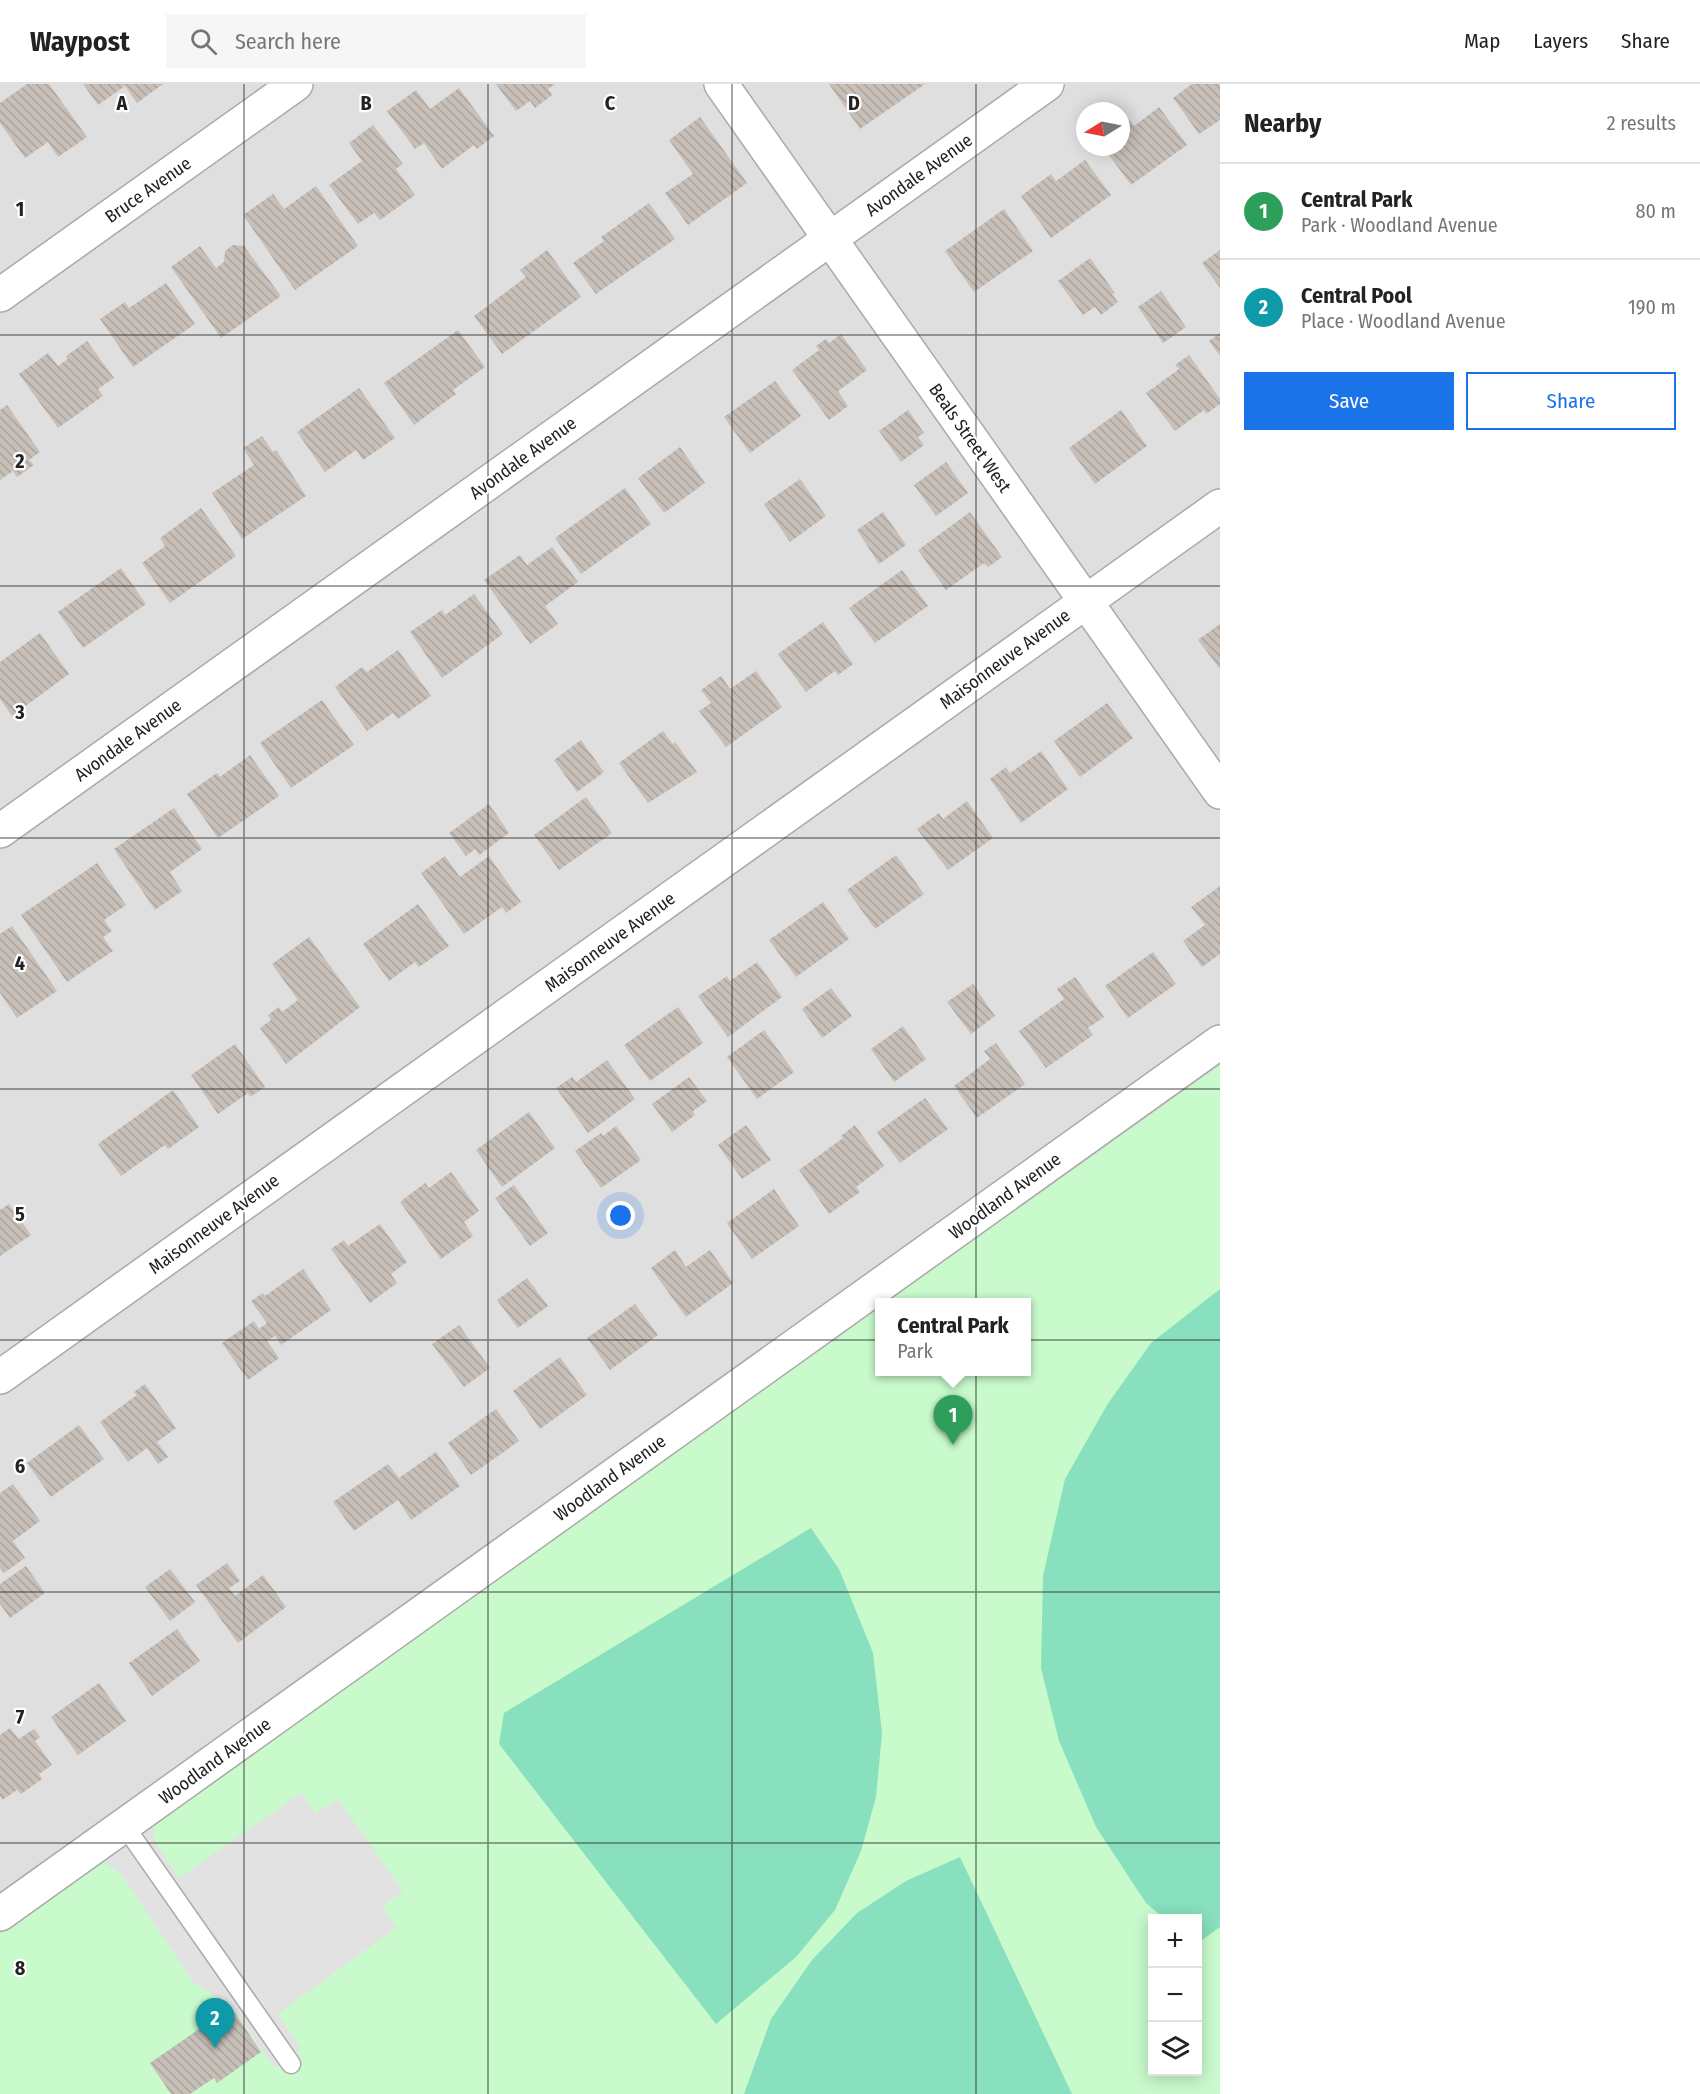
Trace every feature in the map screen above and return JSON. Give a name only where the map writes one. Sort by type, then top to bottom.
[{"type":"street","name":"Bruce Avenue","points":[[0,295],[296,84]]},
{"type":"street","name":"Beals Street West","points":[[721,84],[1220,792]]},
{"type":"street","name":"Avondale Avenue","points":[[0,831],[1047,84]]},
{"type":"street","name":"Maisonneuve Avenue","points":[[0,1377],[1220,506]]},
{"type":"street","name":"Woodland Avenue","points":[[0,1914],[1220,1042]]},
{"type":"lane","points":[[124,1825],[291,2064]]},
{"type":"shaded area","points":[[0,84],[1220,84],[1220,2094],[0,2094]]},
{"type":"shaded area","points":[[301,1793],[316,1814],[338,1799],[403,1891],[382,1907],[397,1927],[278,2014],[301,2048],[275,2068],[231,2007],[193,1982],[121,1874],[102,1861],[153,1825],[156,1843],[179,1878]]},
{"type":"green space","points":[[1220,1065],[1220,2094],[0,2094],[0,1934],[875,1311],[875,1376],[1031,1376],[1031,1298],[893,1298]]},
{"type":"green space","points":[[1220,1289],[1220,1927],[1202,1940],[1202,1914],[1159,1914],[1146,1903],[1096,1827],[1059,1741],[1041,1668],[1043,1576],[1065,1479],[1107,1405],[1151,1343]]},
{"type":"green space","points":[[811,1528],[839,1569],[873,1653],[882,1733],[876,1797],[861,1851],[835,1910],[796,1957],[716,2024],[499,1744],[504,1713]]},
{"type":"green space","points":[[960,1857],[1072,2094],[744,2094],[771,2019],[812,1960],[857,1913],[906,1881]]},
{"type":"building","points":[[27,84],[49,84],[87,137],[58,157],[48,142],[25,158],[0,123],[0,103]]},
{"type":"building","points":[[83,84],[163,84],[137,103],[125,86],[98,105]]},
{"type":"building","points":[[496,84],[555,84],[548,89],[552,95],[535,108],[530,101],[516,111]]},
{"type":"building","points":[[829,84],[925,84],[860,129]]},
{"type":"building","points":[[1192,84],[1220,84],[1220,120],[1199,134],[1173,98]]},
{"type":"building","points":[[459,88],[494,136],[477,149],[474,145],[442,169],[424,143],[415,149],[387,111],[416,90],[430,109]]},
{"type":"building","points":[[1159,107],[1187,145],[1131,185],[1110,156],[1130,156],[1130,120],[1134,126]]},
{"type":"building","points":[[700,117],[747,183],[688,225],[665,193],[693,174],[669,140]]},
{"type":"building","points":[[373,125],[403,164],[396,169],[415,195],[380,220],[374,213],[358,224],[329,185],[362,161],[349,143]]},
{"type":"building","points":[[1085,160],[1111,195],[1051,238],[1021,196],[1051,174],[1056,181]]},
{"type":"building","points":[[316,186],[358,246],[295,290],[243,215],[273,194],[284,209]]},
{"type":"building","points":[[649,203],[675,239],[596,294],[573,263],[604,241],[601,237]]},
{"type":"building","points":[[1004,209],[1033,251],[974,292],[945,251]]},
{"type":"building","points":[[233,245],[244,246],[281,296],[221,338],[171,267],[200,246],[216,268],[224,262],[225,251]]},
{"type":"building","points":[[547,250],[581,297],[502,354],[474,316],[526,277],[520,270]]},
{"type":"building","points":[[1220,250],[1220,288],[1202,263]]},
{"type":"building","points":[[1090,258],[1115,293],[1112,294],[1118,302],[1101,315],[1095,307],[1083,315],[1058,281]]},
{"type":"building","points":[[166,283],[195,324],[133,367],[100,319],[125,302],[129,308]]},
{"type":"building","points":[[1161,291],[1186,327],[1163,343],[1138,307]]},
{"type":"building","points":[[458,330],[485,367],[453,390],[456,394],[414,425],[384,383]]},
{"type":"building","points":[[1220,333],[1220,356],[1209,341]]},
{"type":"building","points":[[841,334],[867,370],[838,391],[848,406],[829,420],[792,370],[819,350],[816,346],[826,339],[829,343]]},
{"type":"building","points":[[87,341],[114,378],[98,389],[103,396],[58,428],[19,374],[48,353],[58,366],[68,359],[66,356]]},
{"type":"building","points":[[1189,355],[1220,399],[1220,404],[1206,414],[1204,410],[1175,431],[1146,393],[1179,369],[1175,365]]},
{"type":"building","points":[[775,381],[801,416],[750,453],[724,417]]},
{"type":"building","points":[[359,388],[395,438],[363,460],[356,450],[325,472],[297,432]]},
{"type":"building","points":[[7,405],[40,452],[29,460],[34,465],[17,477],[13,471],[0,480],[0,410]]},
{"type":"building","points":[[908,410],[924,433],[918,437],[924,445],[901,462],[879,431]]},
{"type":"building","points":[[1121,410],[1147,446],[1095,484],[1069,448]]},
{"type":"building","points":[[262,436],[273,452],[276,450],[306,496],[242,539],[212,493],[254,465],[243,448]]},
{"type":"building","points":[[680,447],[705,483],[664,513],[638,478]]},
{"type":"building","points":[[946,462],[968,493],[936,516],[914,485]]},
{"type":"building","points":[[800,479],[826,516],[790,542],[764,504]]},
{"type":"building","points":[[625,488],[651,524],[581,574],[555,538]]},
{"type":"building","points":[[201,508],[236,556],[170,603],[142,563],[165,546],[160,538]]},
{"type":"building","points":[[883,512],[906,545],[879,564],[857,530]]},
{"type":"building","points":[[970,512],[1002,557],[988,567],[984,563],[946,590],[918,550]]},
{"type":"building","points":[[552,547],[578,582],[545,606],[558,624],[530,644],[484,580],[520,555],[527,565]]},
{"type":"building","points":[[121,568],[146,604],[83,648],[58,612]]},
{"type":"building","points":[[902,570],[928,606],[875,643],[849,608]]},
{"type":"building","points":[[474,594],[503,634],[442,678],[410,632],[442,610],[445,615]]},
{"type":"building","points":[[823,622],[853,664],[838,675],[835,671],[806,692],[778,654]]},
{"type":"building","points":[[1220,624],[1220,669],[1198,640]]},
{"type":"building","points":[[40,633],[69,674],[12,716],[0,699],[0,662]]},
{"type":"building","points":[[398,650],[431,696],[398,719],[393,713],[367,731],[335,687],[362,667],[367,672]]},
{"type":"building","points":[[756,671],[782,707],[726,747],[699,711],[711,703],[701,690],[721,676],[730,689]]},
{"type":"building","points":[[322,700],[354,745],[291,788],[260,743]]},
{"type":"building","points":[[1107,703],[1133,738],[1080,777],[1054,741]]},
{"type":"building","points":[[663,731],[673,744],[675,742],[697,772],[648,803],[619,763]]},
{"type":"building","points":[[581,740],[604,772],[577,792],[554,760]]},
{"type":"building","points":[[1041,751],[1068,789],[1021,823],[990,779],[1006,767],[1010,773]]},
{"type":"building","points":[[250,755],[279,796],[218,838],[187,794],[217,773],[220,777]]},
{"type":"building","points":[[586,797],[612,833],[559,870],[534,835]]},
{"type":"building","points":[[967,801],[993,838],[948,870],[917,829],[939,813],[943,819]]},
{"type":"building","points":[[489,804],[509,833],[479,855],[475,849],[466,856],[449,833]]},
{"type":"building","points":[[174,808],[202,849],[170,872],[182,891],[155,910],[114,849]]},
{"type":"building","points":[[896,855],[924,894],[875,929],[847,890]]},
{"type":"building","points":[[445,856],[460,877],[489,856],[521,902],[506,913],[502,907],[464,934],[421,873]]},
{"type":"building","points":[[97,863],[126,905],[104,920],[112,931],[103,937],[113,951],[67,982],[21,915]]},
{"type":"building","points":[[1220,886],[1220,954],[1202,967],[1183,941],[1205,925],[1191,907]]},
{"type":"building","points":[[823,902],[849,939],[796,977],[769,940]]},
{"type":"building","points":[[418,904],[449,946],[419,967],[415,962],[389,981],[363,944]]},
{"type":"building","points":[[12,926],[57,991],[17,1018],[0,993],[0,934]]},
{"type":"building","points":[[309,937],[360,1007],[286,1064],[260,1028],[271,1020],[268,1015],[279,1007],[282,1012],[298,1000],[272,964]]},
{"type":"building","points":[[1153,952],[1176,984],[1128,1018],[1105,986]]},
{"type":"building","points":[[757,962],[782,997],[728,1037],[698,996],[727,976],[730,981]]},
{"type":"building","points":[[1075,977],[1104,1017],[1088,1028],[1093,1035],[1046,1068],[1019,1031],[1064,999],[1057,989]]},
{"type":"building","points":[[973,984],[995,1016],[971,1034],[947,1002]]},
{"type":"building","points":[[831,988],[852,1016],[822,1038],[802,1009]]},
{"type":"building","points":[[678,1007],[703,1043],[650,1081],[624,1045]]},
{"type":"building","points":[[903,1026],[926,1059],[894,1082],[871,1049]]},
{"type":"building","points":[[764,1030],[794,1072],[757,1099],[727,1057]]},
{"type":"building","points":[[996,1043],[1025,1084],[977,1118],[954,1086],[990,1059],[984,1051]]},
{"type":"building","points":[[235,1044],[265,1087],[250,1097],[248,1093],[218,1114],[191,1075]]},
{"type":"building","points":[[607,1060],[635,1099],[588,1133],[556,1088],[572,1077],[576,1082]]},
{"type":"building","points":[[689,1077],[707,1101],[693,1111],[695,1115],[672,1132],[652,1104]]},
{"type":"building","points":[[173,1090],[199,1127],[168,1149],[165,1145],[121,1176],[98,1144]]},
{"type":"building","points":[[925,1098],[948,1129],[900,1163],[877,1132]]},
{"type":"building","points":[[529,1112],[555,1148],[502,1187],[476,1150]]},
{"type":"building","points":[[746,1125],[771,1160],[742,1179],[718,1145]]},
{"type":"building","points":[[855,1125],[884,1166],[856,1187],[860,1192],[829,1214],[799,1170],[843,1138],[841,1136]]},
{"type":"building","points":[[616,1126],[641,1160],[601,1188],[575,1151],[601,1133],[603,1136]]},
{"type":"building","points":[[451,1172],[479,1211],[464,1222],[473,1236],[441,1259],[400,1202],[425,1183],[429,1188]]},
{"type":"building","points":[[514,1185],[548,1233],[530,1246],[495,1198]]},
{"type":"building","points":[[774,1189],[799,1226],[752,1259],[727,1223]]},
{"type":"building","points":[[9,1204],[31,1235],[0,1256],[0,1210]]},
{"type":"building","points":[[380,1224],[407,1262],[391,1274],[397,1283],[370,1303],[331,1249],[344,1240],[348,1246]]},
{"type":"building","points":[[675,1250],[686,1267],[710,1250],[733,1283],[686,1317],[651,1268]]},
{"type":"building","points":[[303,1269],[331,1310],[281,1345],[275,1336],[267,1341],[279,1358],[248,1380],[222,1343],[254,1321],[259,1329],[267,1323],[251,1301],[263,1293],[265,1296]]},
{"type":"building","points":[[527,1278],[548,1306],[518,1328],[497,1300]]},
{"type":"building","points":[[635,1304],[658,1335],[610,1370],[587,1338]]},
{"type":"building","points":[[459,1325],[490,1368],[464,1387],[432,1344]]},
{"type":"building","points":[[560,1357],[587,1395],[540,1429],[513,1391]]},
{"type":"building","points":[[145,1384],[176,1428],[157,1442],[168,1457],[158,1464],[147,1448],[128,1462],[100,1422],[137,1395],[134,1392]]},
{"type":"building","points":[[496,1409],[519,1441],[471,1475],[448,1443]]},
{"type":"building","points":[[79,1425],[104,1459],[51,1497],[27,1463]]},
{"type":"building","points":[[436,1452],[460,1486],[411,1520],[398,1500],[354,1531],[333,1502],[388,1464],[399,1478]]},
{"type":"building","points":[[13,1484],[40,1521],[13,1541],[25,1558],[4,1573],[0,1568],[0,1493]]},
{"type":"building","points":[[227,1563],[240,1581],[229,1588],[235,1596],[263,1575],[286,1607],[238,1643],[196,1585]]},
{"type":"building","points":[[26,1566],[45,1593],[10,1618],[0,1604],[0,1584]]},
{"type":"building","points":[[170,1569],[195,1602],[170,1621],[145,1587]]},
{"type":"building","points":[[177,1629],[200,1661],[152,1696],[129,1663]]},
{"type":"building","points":[[99,1683],[126,1721],[78,1755],[51,1717]]},
{"type":"building","points":[[10,1728],[19,1739],[34,1729],[40,1737],[35,1741],[52,1765],[39,1774],[42,1779],[21,1794],[17,1790],[2,1800],[0,1796],[0,1735]]},
{"type":"building","points":[[231,2007],[261,2052],[217,2083],[214,2078],[190,2094],[171,2094],[150,2063]]},
{"type":"place","name":"Central Park","points":[[953,1445]]},
{"type":"place","name":"Central Pool","points":[[215,2048]]}]
